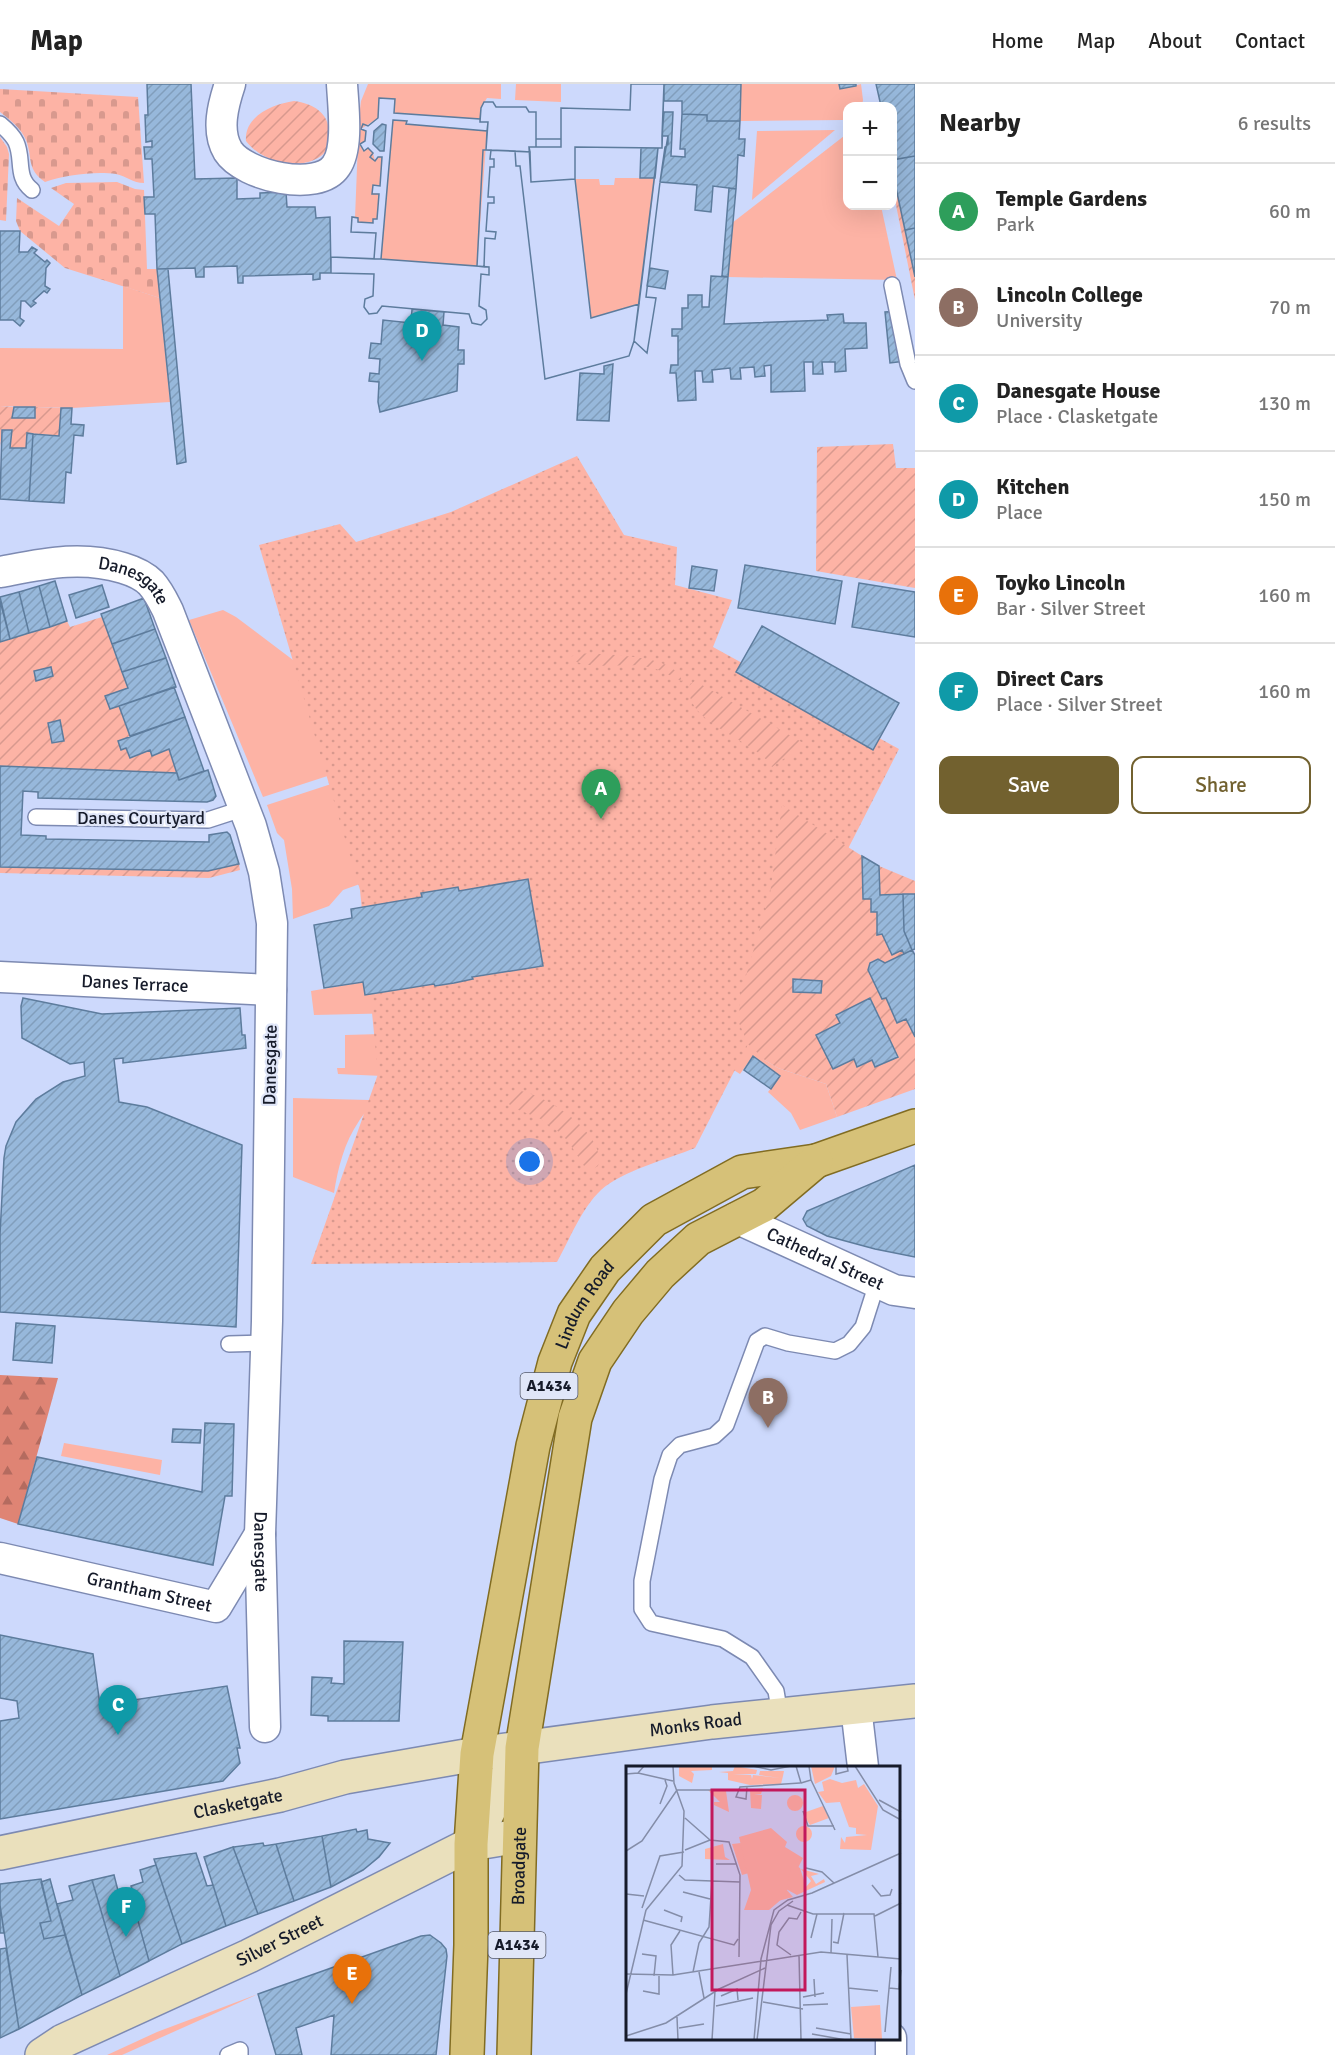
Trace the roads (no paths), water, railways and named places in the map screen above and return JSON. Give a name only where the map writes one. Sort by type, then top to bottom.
[{"type":"main road","name":"Lindum Road","points":[[477,1754],[533,1446],[555,1362],[574,1314],[605,1269],[654,1220],[742,1172],[816,1161],[915,1126]]},
{"type":"main road","name":"Lindum Road","points":[[522,1748],[575,1418],[595,1361],[627,1312],[660,1274],[698,1239],[764,1205],[816,1161]]},
{"type":"main road","name":"Monks Road","points":[[477,1754],[712,1722],[915,1701]]},
{"type":"main road","name":"Broadgate","points":[[514,2055],[522,1748]]},
{"type":"main road","points":[[471,1844],[522,1748]]},
{"type":"main road","name":"A1434","points":[[468,2055],[471,1844],[477,1754]]},
{"type":"main road","name":"Clasketgate","points":[[0,1853],[269,1797],[345,1777],[477,1754]]},
{"type":"main road","name":"Silver Street","points":[[42,2055],[63,2041],[249,1956],[471,1844],[519,1836]]},
{"type":"street","points":[[230,84],[224,100],[221,124],[229,152],[241,164],[258,173],[299,179],[323,177],[337,165],[342,153],[344,118],[342,84]]},
{"type":"street","name":"Danesgate","points":[[0,572],[59,562],[96,561],[128,570],[150,582],[160,593],[245,808],[264,872],[272,923],[267,1343],[260,1534],[265,1727]]},
{"type":"street","name":"Danes Terrace","points":[[5,972],[271,990]]},
{"type":"street","name":"Cathedral Street","points":[[736,1218],[894,1290],[915,1293]]},
{"type":"street","name":"Grantham Street","points":[[0,1558],[216,1607],[260,1534]]},
{"type":"street","points":[[856,1707],[863,1766]]},
{"type":"lane","points":[[0,124],[10,132],[16,142],[22,180],[32,190]]},
{"type":"lane","points":[[892,285],[908,364],[915,381]]},
{"type":"lane","name":"Danes Courtyard","points":[[36,817],[208,820],[245,808]]},
{"type":"lane","points":[[780,1715],[776,1690],[752,1657],[723,1639],[651,1623],[642,1609],[642,1581],[662,1479],[670,1455],[680,1445],[714,1436],[726,1425],[757,1341],[765,1336],[788,1343],[836,1351],[849,1344],[863,1327],[877,1282]]},
{"type":"lane","points":[[229,1344],[267,1343]]},
{"type":"lane","points":[[228,2055],[240,2050],[240,2055]]},
{"type":"place","name":"Kitchen","points":[[422,361]]},
{"type":"place","name":"Temple Gardens","points":[[601,819]]},
{"type":"place","name":"Lincoln College","points":[[768,1428]]},
{"type":"place","name":"Danesgate House","points":[[118,1735]]},
{"type":"place","name":"Direct Cars","points":[[126,1937]]},
{"type":"place","name":"Toyko Lincoln","points":[[352,2004]]}]
